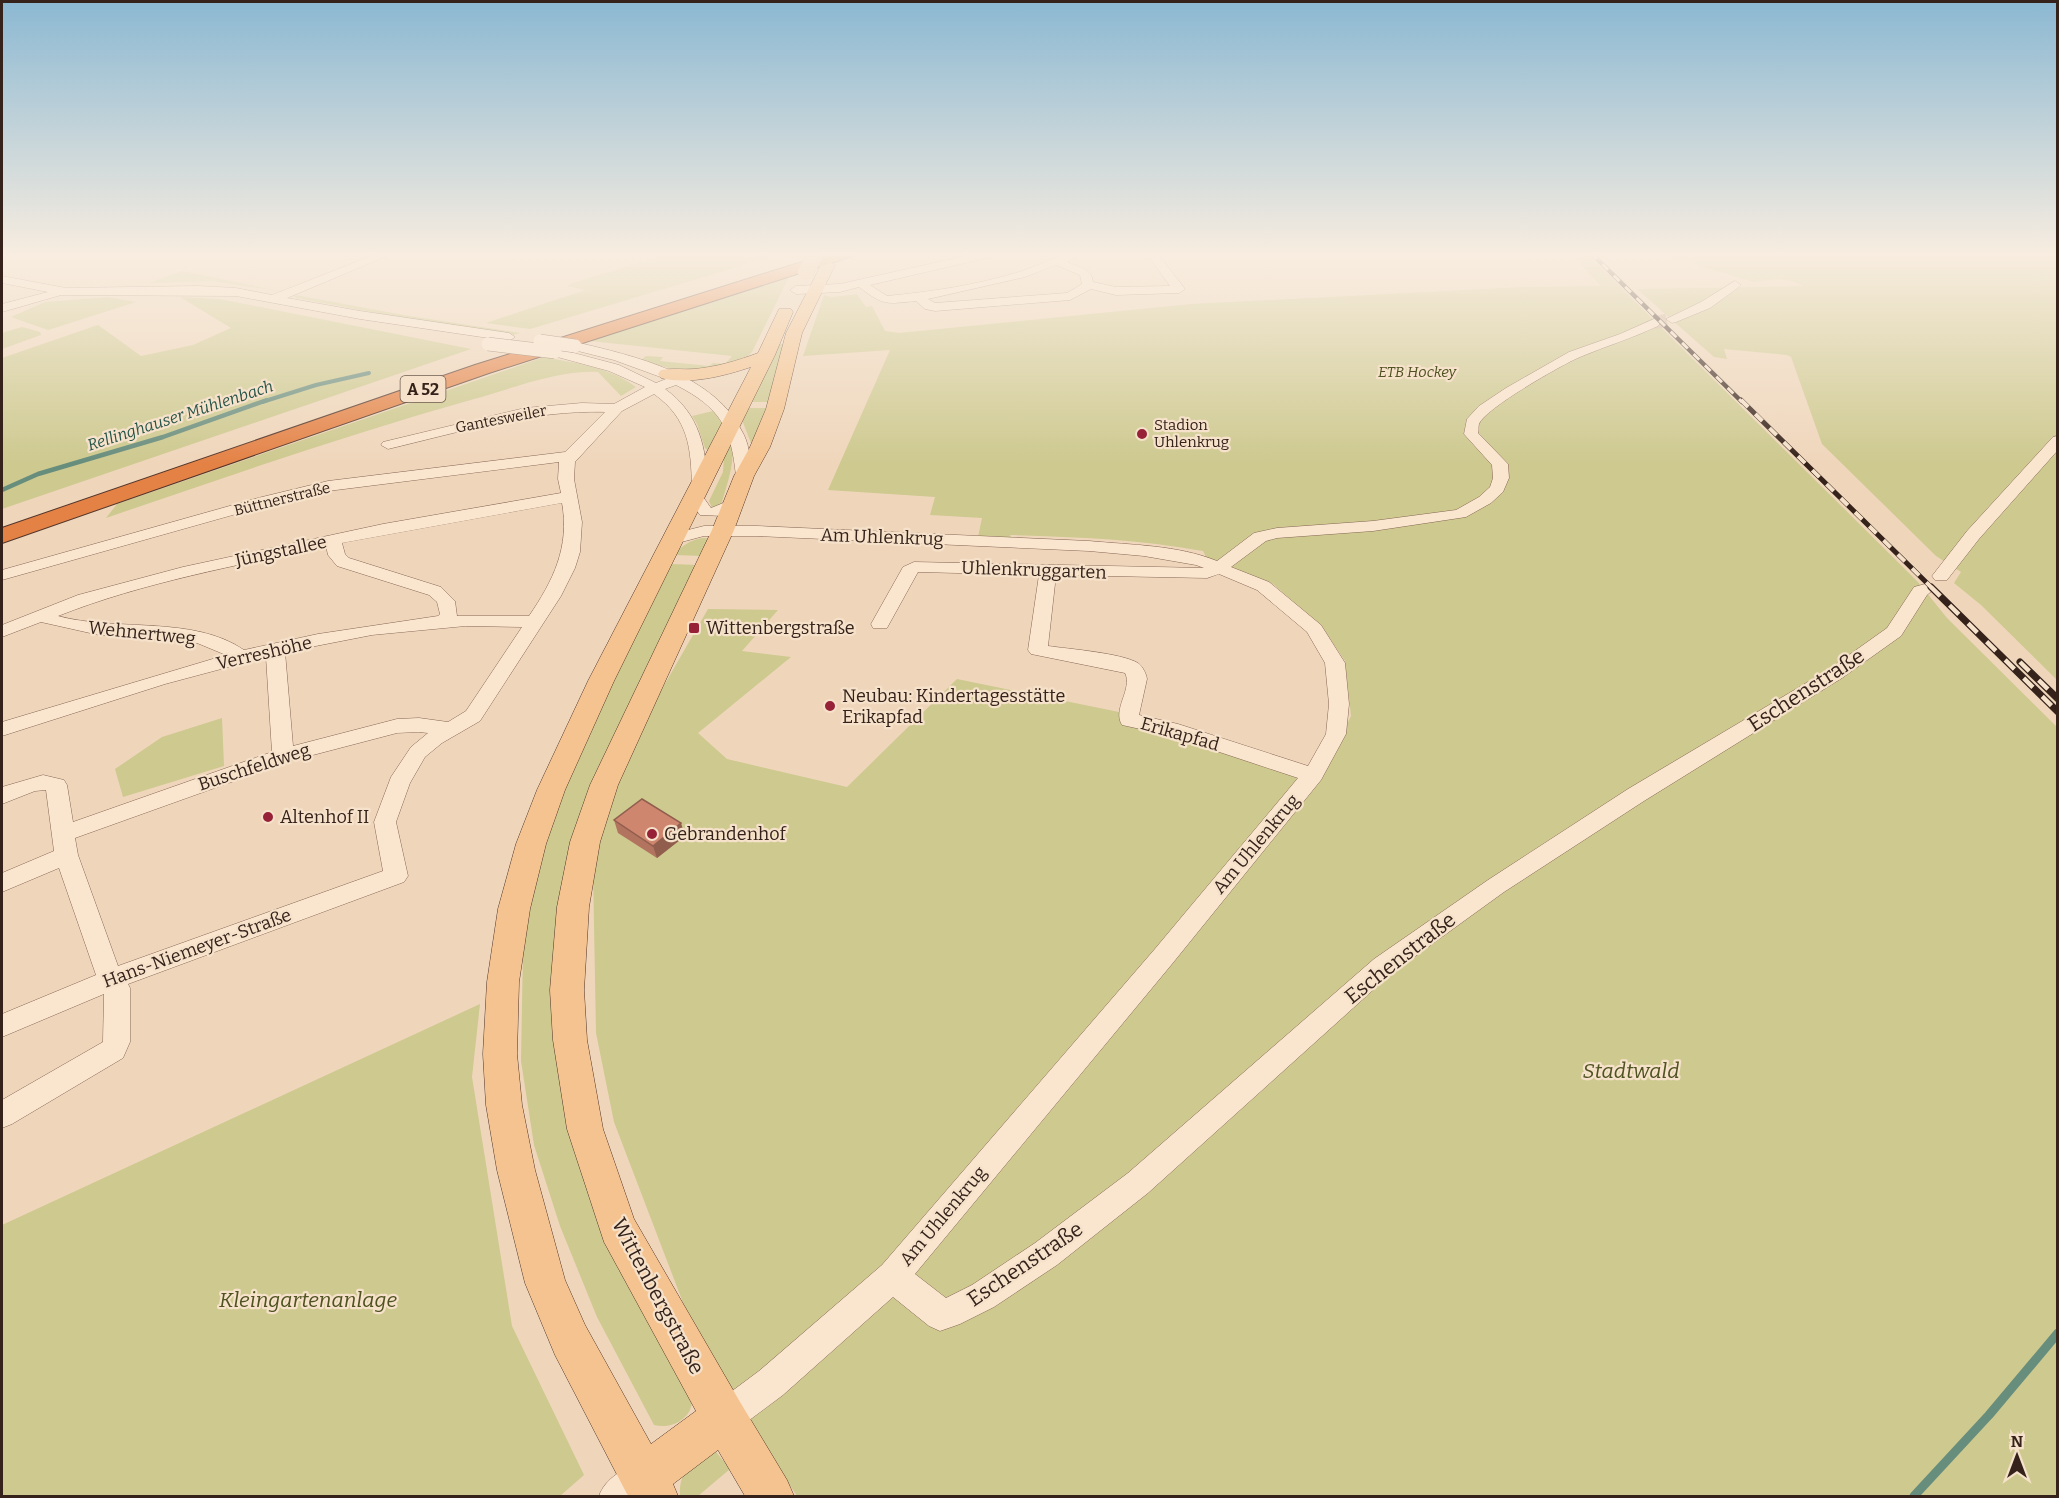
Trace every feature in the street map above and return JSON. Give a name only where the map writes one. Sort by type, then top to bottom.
[{"type":"highway","name":"A 52","points":[[58,497],[361,393],[579,323]]},
{"type":"highway","name":"A 52","points":[[2,536],[482,369],[627,323]]},
{"type":"main road","name":"Wittenbergstraße","points":[[638,1490],[545,1283],[516,1170],[504,1105],[500,1054],[503,982],[512,919],[531,844],[569,748],[767,355],[786,323]]},
{"type":"main road","name":"Wittenbergstraße","points":[[771,1497],[618,1228],[585,1129],[570,1040],[567,990],[573,907],[585,842],[604,784],[729,516],[744,476],[760,447],[775,409],[797,323]]},
{"type":"main road","points":[[666,381],[744,365],[767,355]]},
{"type":"main road","points":[[638,1490],[724,1418]]},
{"type":"street","points":[[391,323],[442,336],[555,352],[632,375],[666,381]]},
{"type":"street","points":[[414,323],[575,346],[629,359],[666,381],[718,406],[732,426],[740,445],[744,476]]},
{"type":"street","points":[[1220,567],[1260,537],[1293,531],[1373,526],[1444,518],[1460,514],[1485,500],[1497,489],[1501,478],[1500,464],[1471,434],[1472,422],[1484,409],[1566,358],[1654,323]]},
{"type":"street","points":[[451,729],[473,716],[560,582],[571,552],[574,522],[568,497],[567,462],[570,456],[617,408],[666,381]]},
{"type":"street","points":[[666,381],[672,400],[692,430],[698,453],[698,493],[706,513],[729,516]]},
{"type":"street","name":"Gantesweiler","points":[[388,445],[525,412],[582,407],[617,408]]},
{"type":"street","name":"Eschenstraße","points":[[893,1276],[940,1315],[949,1313],[983,1296],[1037,1260],[1138,1183],[1383,966],[1496,886],[1636,795],[1835,674],[1894,632],[1920,591],[1933,583],[1959,556],[1973,535],[2058,440]]},
{"type":"street","name":"Büttnerstraße","points":[[2,575],[264,501],[328,486],[570,456]]},
{"type":"street","name":"Jüngstallee","points":[[2,631],[84,599],[172,575],[448,516],[568,497]]},
{"type":"street","name":"Am Uhlenkrug","points":[[674,539],[704,531],[729,516],[799,533],[1133,550],[1200,560],[1263,586],[1314,629],[1335,663],[1339,704],[1336,734],[1313,775],[1163,957],[893,1276],[771,1383],[724,1418]]},
{"type":"street","points":[[334,539],[334,551],[337,558],[343,562],[435,591],[444,597],[449,604],[449,614],[442,623]]},
{"type":"street","name":"Uhlenkruggarten","points":[[880,624],[909,571],[914,567],[1207,573],[1220,567]]},
{"type":"street","name":"Erikapfad","points":[[1048,571],[1045,610],[1038,650],[1125,665],[1133,669],[1137,674],[1128,708],[1129,720],[1171,729],[1313,775]]},
{"type":"street","name":"Wehnertweg","points":[[41,616],[85,627],[194,637],[218,643],[241,657]]},
{"type":"street","name":"Verreshöhe","points":[[2,729],[241,657],[349,634],[428,623],[535,622]]},
{"type":"street","points":[[275,650],[283,756]]},
{"type":"street","name":"Buschfeldweg","points":[[2,883],[64,844],[283,756],[397,726],[419,725],[451,729]]},
{"type":"street","name":"Hans-Niemeyer-Straße","points":[[2,1026],[112,979],[396,876],[385,822],[399,782],[418,752],[451,729]]},
{"type":"street","points":[[2,796],[51,782],[56,785],[64,844],[104,966],[117,988],[117,1042],[112,1050],[2,1115]]},
{"type":"green space","points":[[28,323],[70,323],[48,330]]},
{"type":"green space","points":[[223,323],[340,323],[471,349],[2,509],[2,358],[98,325],[141,356],[193,345],[231,328]]},
{"type":"green space","points":[[433,323],[454,323],[520,333],[512,335]]},
{"type":"green space","points":[[486,323],[550,323],[530,329]]},
{"type":"green space","points":[[646,323],[766,323],[752,352],[742,362],[728,367],[675,370],[641,360],[646,356],[663,357],[660,361],[709,366],[713,363],[725,364],[732,356],[590,341]]},
{"type":"green space","name":"Stadtwald","points":[[814,323],[881,323],[885,331],[899,333],[1001,323],[1657,323],[1918,582],[1947,618],[2057,727],[2057,1496],[797,1496],[703,1355],[614,1122],[596,1033],[593,870],[606,801],[625,753],[708,609],[778,610],[742,651],[791,657],[698,733],[727,759],[847,787],[957,679],[1119,712],[1320,779],[1351,716],[1345,661],[1323,628],[1273,584],[1207,559],[1203,551],[1107,539],[1010,535],[1013,540],[978,537],[982,518],[930,515],[935,497],[828,490],[890,350],[803,356]]},
{"type":"green space","points":[[1675,323],[2057,323],[2057,680],[1981,605],[1954,583],[1961,572],[1936,556],[1822,444],[1791,357],[1724,349],[1727,359],[1714,357]]},
{"type":"green space","points":[[22,327],[40,332],[41,335],[2,349],[2,333]]},
{"type":"green space","points":[[779,344],[785,344],[768,402],[752,402]]},
{"type":"green space","points":[[544,357],[603,370],[636,387],[621,396],[598,372],[568,374],[519,385],[335,441],[106,518],[117,504]]},
{"type":"green space","points":[[749,408],[766,408],[753,443],[751,443],[742,420]]},
{"type":"green space","points":[[713,411],[723,423],[709,451],[705,448],[692,416]]},
{"type":"green space","points":[[729,446],[733,448],[733,456],[727,486],[720,508],[712,508],[709,501],[723,472],[724,457]]},
{"type":"green space","points":[[704,538],[710,539],[703,556],[674,555],[688,543]]},
{"type":"green space","points":[[669,564],[699,565],[611,748],[555,1002],[692,1403],[683,1419],[672,1425],[660,1426],[654,1425],[597,1317],[560,1226],[534,1145],[521,1061],[523,950],[536,876],[550,821],[578,753]]},
{"type":"green space","points":[[222,718],[224,766],[123,797],[115,769],[162,737]]},
{"type":"green space","name":"Kleingartenanlage","points":[[480,1004],[472,1077],[512,1326],[584,1475],[560,1496],[2,1496],[2,1225]]},
{"type":"green space","points":[[716,1452],[730,1469],[698,1496],[680,1496],[684,1472],[700,1456]]},
{"type":"building","points":[[642,799],[681,823],[653,846],[614,820]]},
{"type":"waterway","name":"Rellinghauser Mühlenbach","points":[[262,402],[316,385],[369,373]]},
{"type":"waterway","name":"Rellinghauser Mühlenbach","points":[[2,490],[38,474],[163,437],[267,400]]},
{"type":"waterway","points":[[1914,1496],[1989,1415],[2058,1333]]},
{"type":"railway","points":[[1662,323],[1742,402]]},
{"type":"railway","points":[[1741,400],[1932,588]]},
{"type":"railway","points":[[1931,587],[2058,712]]},
{"type":"railway","points":[[2020,662],[2058,699]]},
{"type":"place","name":"Stadion Uhlenkrug","points":[[1142,434]]},
{"type":"place","name":"Wittenbergstraße","points":[[694,628]]},
{"type":"place","name":"Neubau: Kindertagesstätte Erikapfad","points":[[830,706]]},
{"type":"place","name":"Altenhof II","points":[[268,817]]},
{"type":"place","name":"Gebrandenhof","points":[[652,834]]},
{"type":"park label","name":"ETB Hockey","points":[[1417,372]]}]
